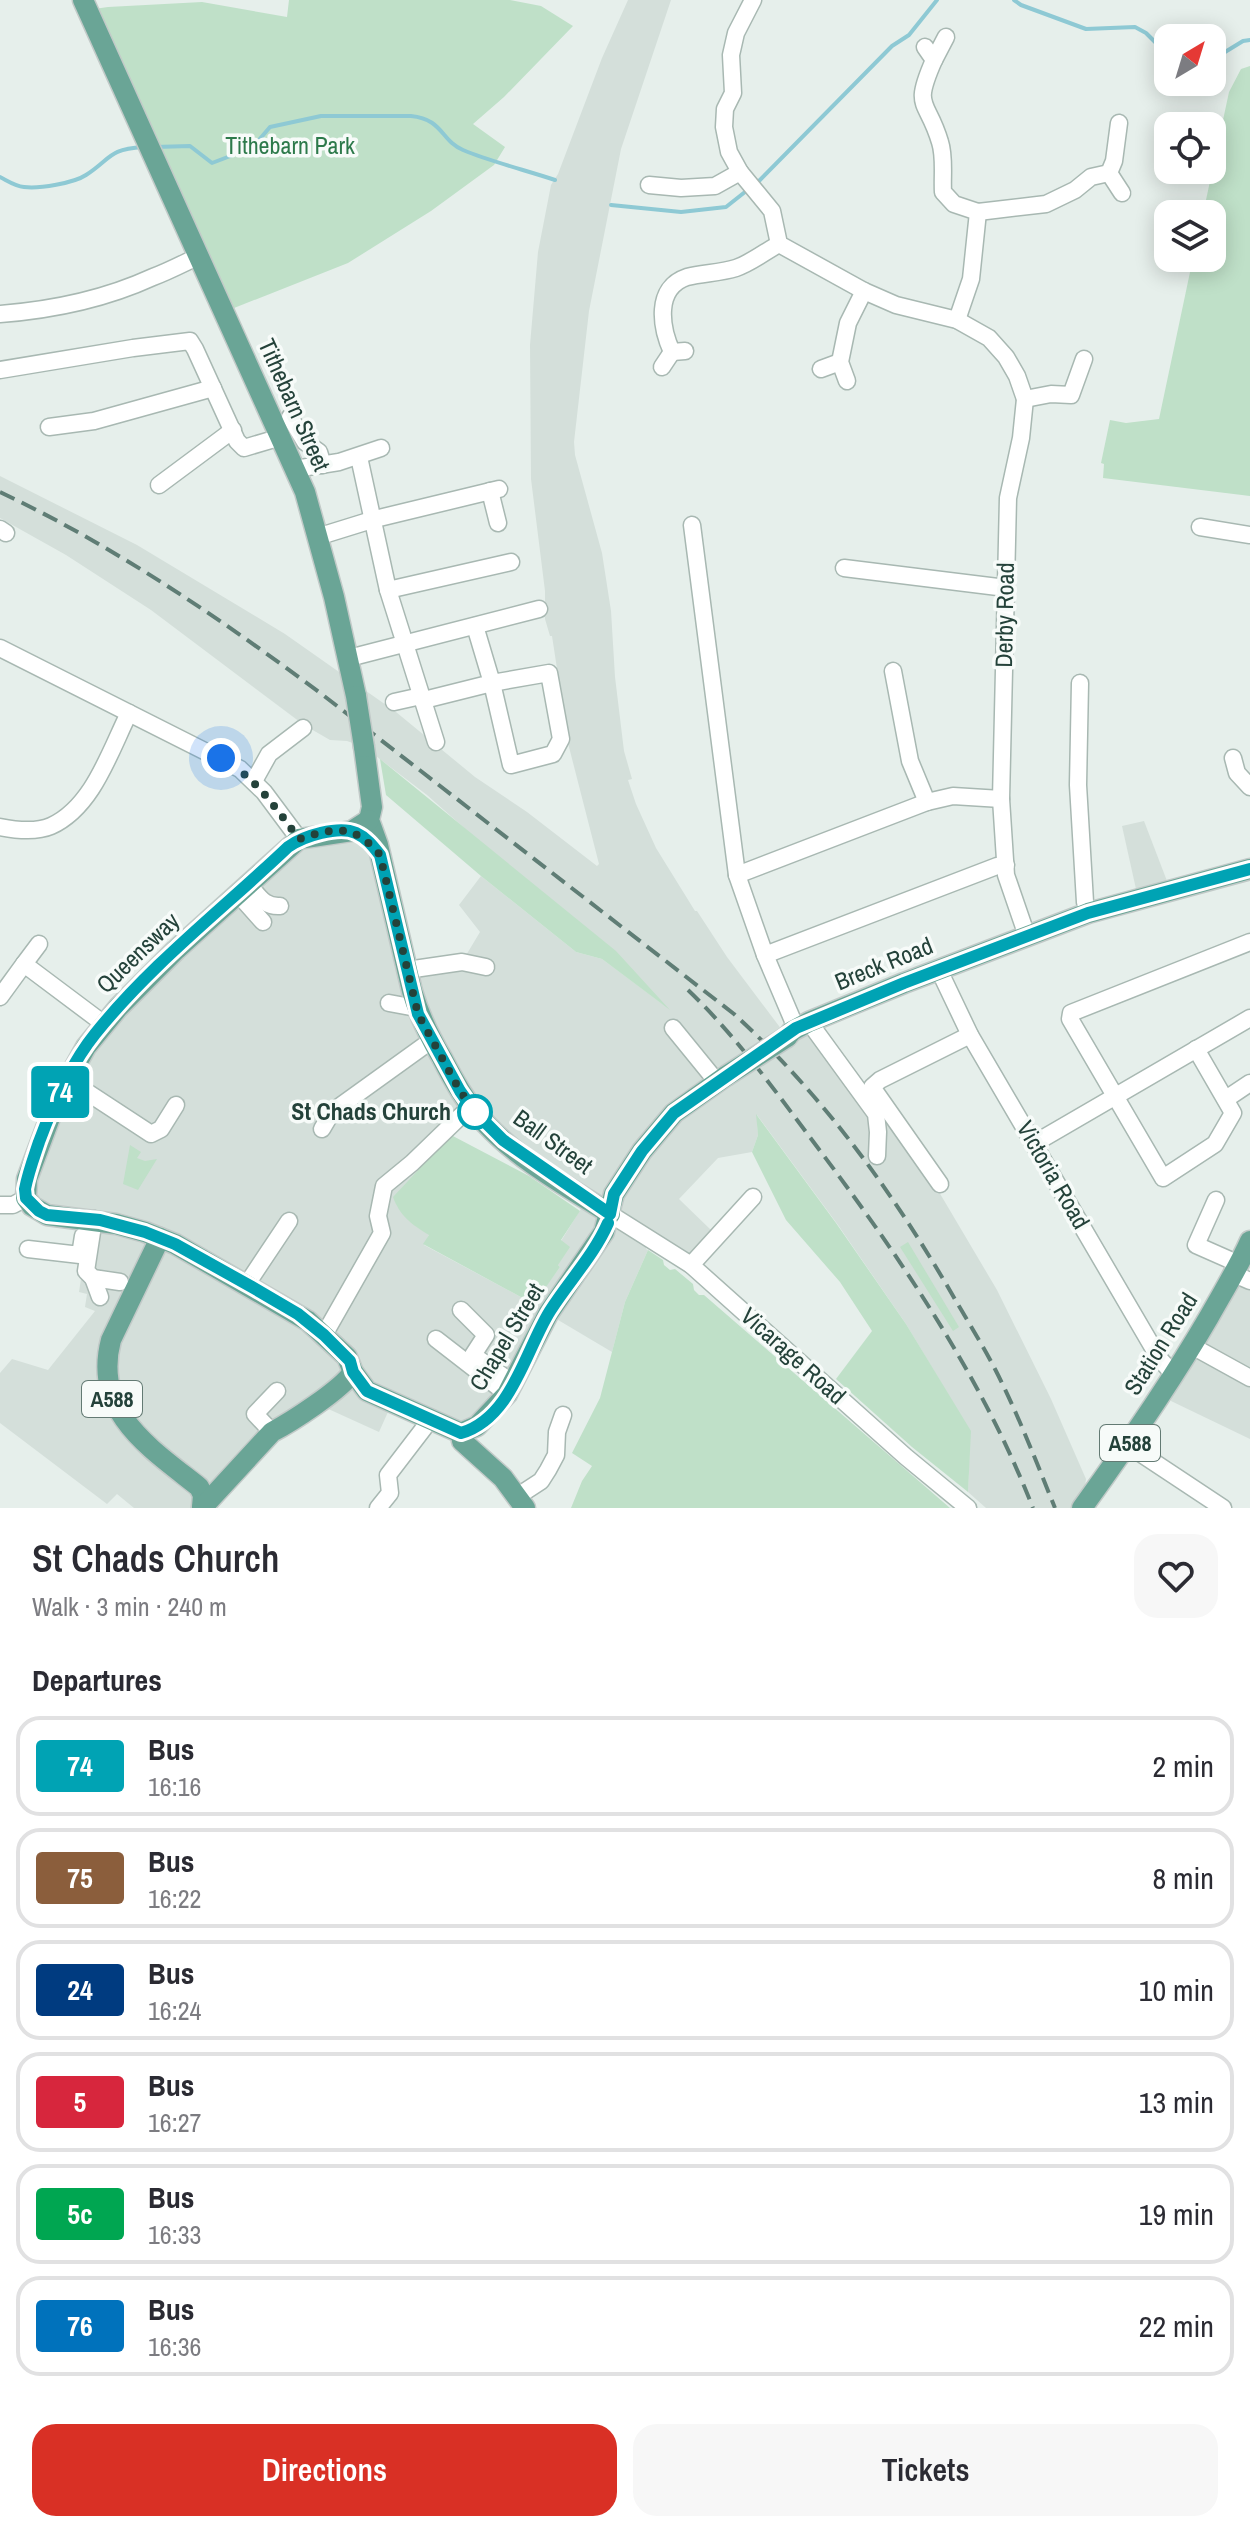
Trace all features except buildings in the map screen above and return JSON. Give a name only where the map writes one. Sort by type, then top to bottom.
[{"type":"main road","name":"Tithebarn Street","points":[[83,0],[305,492],[349,658],[356,696],[372,807],[360,825],[380,855],[414,999],[432,1040],[471,1106]]},
{"type":"main road","points":[[299,839],[360,825]]},
{"type":"main road","name":"Queensway","points":[[26,1198],[27,1179],[45,1125],[86,1047],[131,994],[299,839]]},
{"type":"main road","name":"Breck Road","points":[[610,1214],[614,1194],[662,1125],[684,1105],[797,1029],[1088,913],[1250,869]]},
{"type":"main road","name":"Ball Street","points":[[471,1106],[503,1140],[610,1214]]},
{"type":"main road","points":[[26,1198],[32,1206],[47,1215],[90,1219],[160,1238],[298,1314],[347,1357],[353,1372],[367,1391],[461,1433],[462,1441],[490,1465],[521,1502]]},
{"type":"main road","name":"Chapel Street","points":[[461,1433],[477,1426],[510,1389],[548,1314],[604,1232],[610,1214]]},
{"type":"main road","name":"A588","points":[[160,1238],[111,1340],[108,1383],[111,1396],[129,1426],[201,1501]]},
{"type":"main road","name":"Station Road","points":[[1082,1508],[1128,1445],[1241,1273],[1250,1241]]},
{"type":"main road","points":[[201,1501],[221,1488],[272,1432],[345,1382],[353,1372]]},
{"type":"street","points":[[662,367],[679,352],[665,338],[663,303],[669,289],[684,278],[738,267],[779,244],[772,211],[742,176],[729,152],[724,127],[725,109],[733,93],[731,55],[736,33],[753,0]]},
{"type":"street","points":[[946,37],[929,54],[921,97],[941,145],[943,192],[954,204],[978,212],[1046,204],[1075,190],[1091,177],[1109,173]]},
{"type":"street","points":[[1109,173],[1114,161],[1119,123]]},
{"type":"street","points":[[1109,173],[1122,193]]},
{"type":"street","points":[[649,185],[681,188],[715,186],[742,176]]},
{"type":"street","points":[[957,320],[971,279],[978,212]]},
{"type":"street","name":"Derby Road","points":[[779,244],[896,305],[957,320],[989,338],[1006,357],[1017,376],[1025,399],[1021,438],[1008,498],[1001,799],[1006,875],[1027,936]]},
{"type":"street","points":[[0,314],[81,302],[153,278],[199,256]]},
{"type":"street","points":[[847,381],[840,362],[848,323],[864,291]]},
{"type":"street","points":[[0,370],[190,341],[237,441],[244,448],[281,437]]},
{"type":"street","points":[[1025,399],[1051,394],[1071,395],[1084,359]]},
{"type":"street","points":[[821,369],[840,362]]},
{"type":"street","points":[[49,427],[94,421],[213,388]]},
{"type":"street","points":[[290,417],[305,442],[319,452],[323,465]]},
{"type":"street","points":[[159,485],[233,430]]},
{"type":"street","points":[[295,469],[359,457],[381,448]]},
{"type":"street","points":[[359,457],[375,519],[388,590],[436,742]]},
{"type":"street","points":[[317,537],[375,519],[495,490],[498,523]]},
{"type":"street","points":[[692,525],[737,875],[765,955],[797,1029],[876,1114],[877,1156]]},
{"type":"street","points":[[1200,527],[1249,539]]},
{"type":"street","points":[[388,590],[511,562]]},
{"type":"street","points":[[844,568],[1006,588]]},
{"type":"street","points":[[349,658],[539,609]]},
{"type":"street","points":[[394,702],[422,698],[492,683],[549,673],[561,739],[553,754],[511,765],[492,683],[475,626]]},
{"type":"street","points":[[0,648],[240,769],[254,781],[299,839]]},
{"type":"street","points":[[893,671],[910,761],[927,802]]},
{"type":"street","points":[[1080,683],[1078,785],[1088,913]]},
{"type":"street","points":[[0,827],[14,830],[48,827],[76,809],[94,782],[129,713]]},
{"type":"street","points":[[254,781],[269,754],[303,728]]},
{"type":"street","points":[[1233,758],[1237,773],[1250,787]]},
{"type":"street","points":[[737,875],[927,802],[953,796],[1001,799]]},
{"type":"street","points":[[765,955],[1006,865]]},
{"type":"street","points":[[243,889],[270,907],[280,906]]},
{"type":"street","points":[[243,889],[263,922]]},
{"type":"street","points":[[1196,1049],[1233,1113],[1215,1144],[1163,1178],[1070,1019],[1071,1013],[1250,942]]},
{"type":"street","points":[[0,997],[39,944]]},
{"type":"street","points":[[407,970],[462,962],[486,967]]},
{"type":"street","points":[[24,964],[104,1024]]},
{"type":"street","name":"Victoria Road","points":[[939,970],[970,1035],[1159,1358],[1174,1375]]},
{"type":"street","points":[[1035,1143],[1250,1018]]},
{"type":"street","points":[[673,1028],[722,1079]]},
{"type":"street","points":[[940,1184],[872,1087],[880,1080],[970,1035]]},
{"type":"street","points":[[322,1129],[332,1112],[432,1040]]},
{"type":"street","points":[[67,1079],[151,1134],[161,1129],[176,1105]]},
{"type":"street","points":[[1226,1099],[1250,1083]]},
{"type":"street","points":[[324,1335],[382,1233],[378,1216],[384,1186],[471,1106]]},
{"type":"street","points":[[691,1265],[753,1197]]},
{"type":"street","points":[[0,1205],[13,1205],[26,1198]]},
{"type":"street","points":[[1216,1200],[1196,1245],[1241,1273]]},
{"type":"street","name":"Vicarage Road","points":[[610,1214],[691,1265],[906,1457],[968,1508]]},
{"type":"street","points":[[28,1249],[80,1255],[90,1219]]},
{"type":"street","points":[[90,1219],[86,1271],[93,1278],[100,1297]]},
{"type":"street","points":[[247,1284],[289,1221]]},
{"type":"street","points":[[93,1278],[120,1282]]},
{"type":"street","points":[[461,1310],[486,1335],[473,1355],[510,1389]]},
{"type":"street","points":[[436,1339],[510,1389]]},
{"type":"street","points":[[1192,1346],[1250,1378]]},
{"type":"street","points":[[272,1432],[255,1414],[277,1391]]},
{"type":"street","points":[[521,1502],[541,1481],[556,1455],[557,1432],[563,1415]]},
{"type":"street","points":[[378,1508],[390,1493],[388,1475],[424,1428],[427,1419]]},
{"type":"street","points":[[1128,1445],[1223,1508]]},
{"type":"shaded area","points":[[628,0],[671,0],[621,149],[589,311],[574,442],[602,553],[611,611],[624,751],[632,779],[628,780],[656,848],[695,911],[788,1038],[818,1026],[867,1087],[926,1170],[997,1290],[1051,1399],[1086,1479],[1082,1508],[986,1508],[968,1492],[970,1431],[906,1324],[757,1115],[758,1135],[752,1152],[718,1158],[679,1199],[712,1231],[685,1260],[650,1239],[625,1302],[612,1352],[548,1314],[470,1430],[392,1403],[379,1432],[324,1407],[309,1407],[202,1508],[134,1508],[117,1494],[107,1504],[0,1423],[0,1373],[12,1359],[48,1370],[95,1311],[85,1307],[87,1294],[79,1292],[90,1219],[26,1198],[75,1064],[288,847],[352,831],[365,838],[407,970],[462,962],[480,932],[459,905],[481,876],[576,952],[602,959],[665,1006],[427,795],[364,747],[347,741],[330,740],[304,725],[151,610],[66,555],[0,518],[0,476],[137,545],[285,634],[396,712],[475,777],[597,866],[599,864],[569,747],[552,636],[545,619],[545,591],[531,479],[530,345],[538,252],[551,185]],"holes":[[[470,1107],[587,1199],[561,1241],[560,1267],[546,1286],[543,1284],[532,1303],[424,1245],[429,1235],[451,1135]]]},
{"type":"shaded area","points":[[1144,821],[1167,881],[1136,889],[1122,826]]},
{"type":"shaded area","points":[[1236,1271],[1250,1277],[1250,1439],[1171,1401],[1174,1375]]},
{"type":"green space","name":"Tithebarn Park","points":[[289,0],[510,0],[541,6],[573,26],[504,97],[473,124],[505,147],[494,165],[431,211],[348,263],[224,312],[87,10],[202,2],[287,17]]},
{"type":"green space","points":[[1250,66],[1250,496],[1103,478],[1104,464],[1101,463],[1110,420],[1126,423],[1159,419],[1190,272],[1226,272],[1226,200],[1206,200],[1209,184],[1226,184],[1225,112],[1229,92],[1241,69]]},
{"type":"green space","points":[[380,759],[616,951],[670,1010],[602,959],[576,952],[386,795]]},
{"type":"green space","points":[[756,1114],[906,1324],[971,1431],[968,1492],[836,1379],[872,1331],[840,1282],[786,1220],[752,1152],[758,1135]]},
{"type":"green space","points":[[451,1135],[529,1176],[580,1211],[561,1240],[570,1247],[558,1265],[560,1267],[530,1302],[423,1244],[429,1235],[407,1219],[396,1204],[393,1197]]},
{"type":"green space","points":[[130,1145],[141,1152],[137,1158],[145,1161],[157,1159],[138,1190],[123,1184]]},
{"type":"green space","points":[[908,1242],[959,1327],[953,1331],[900,1247]]},
{"type":"green space","points":[[648,1250],[663,1260],[670,1270],[675,1269],[693,1284],[699,1295],[704,1295],[950,1508],[571,1508],[592,1466],[572,1453],[600,1398],[625,1302]]},
{"type":"waterway","points":[[757,183],[892,46],[909,35],[937,0]]},
{"type":"waterway","points":[[1014,0],[1086,29],[1135,27],[1154,41]]},
{"type":"waterway","points":[[1226,51],[1250,40]]},
{"type":"waterway","points":[[155,147],[190,146],[212,163],[253,147],[270,127],[321,116],[411,116],[430,121],[463,150],[555,180]]},
{"type":"waterway","points":[[0,177],[24,187],[56,185],[86,175],[116,153],[143,147]]},
{"type":"waterway","points":[[611,205],[681,212],[726,207],[750,188]]},
{"type":"railway","points":[[0,492],[124,559],[281,664],[734,1014],[828,1113],[908,1223],[995,1369],[1055,1508]]},
{"type":"railway","points":[[688,990],[722,1025],[768,1082],[906,1271],[989,1410],[1033,1508]]},
{"type":"bus line","name":"74","points":[[608,1223],[548,1314],[507,1394],[477,1426],[461,1433],[367,1391],[353,1372],[347,1357],[324,1335],[298,1314],[252,1287],[175,1244],[145,1232],[100,1220],[47,1215],[32,1206],[26,1198],[25,1189],[45,1125],[75,1064],[94,1035],[176,950],[288,847],[311,835],[352,831],[365,838],[380,855],[418,1014],[474,1111],[503,1140],[538,1167],[610,1214],[614,1194],[642,1151],[674,1113],[796,1028],[1088,913],[1250,869]]},
{"type":"place","name":"St Chads Church","points":[[475,1112]]},
{"type":"route","points":[[221,758],[254,781],[299,839],[352,831],[365,838],[380,855],[418,1014],[460,1091],[475,1112]]}]
